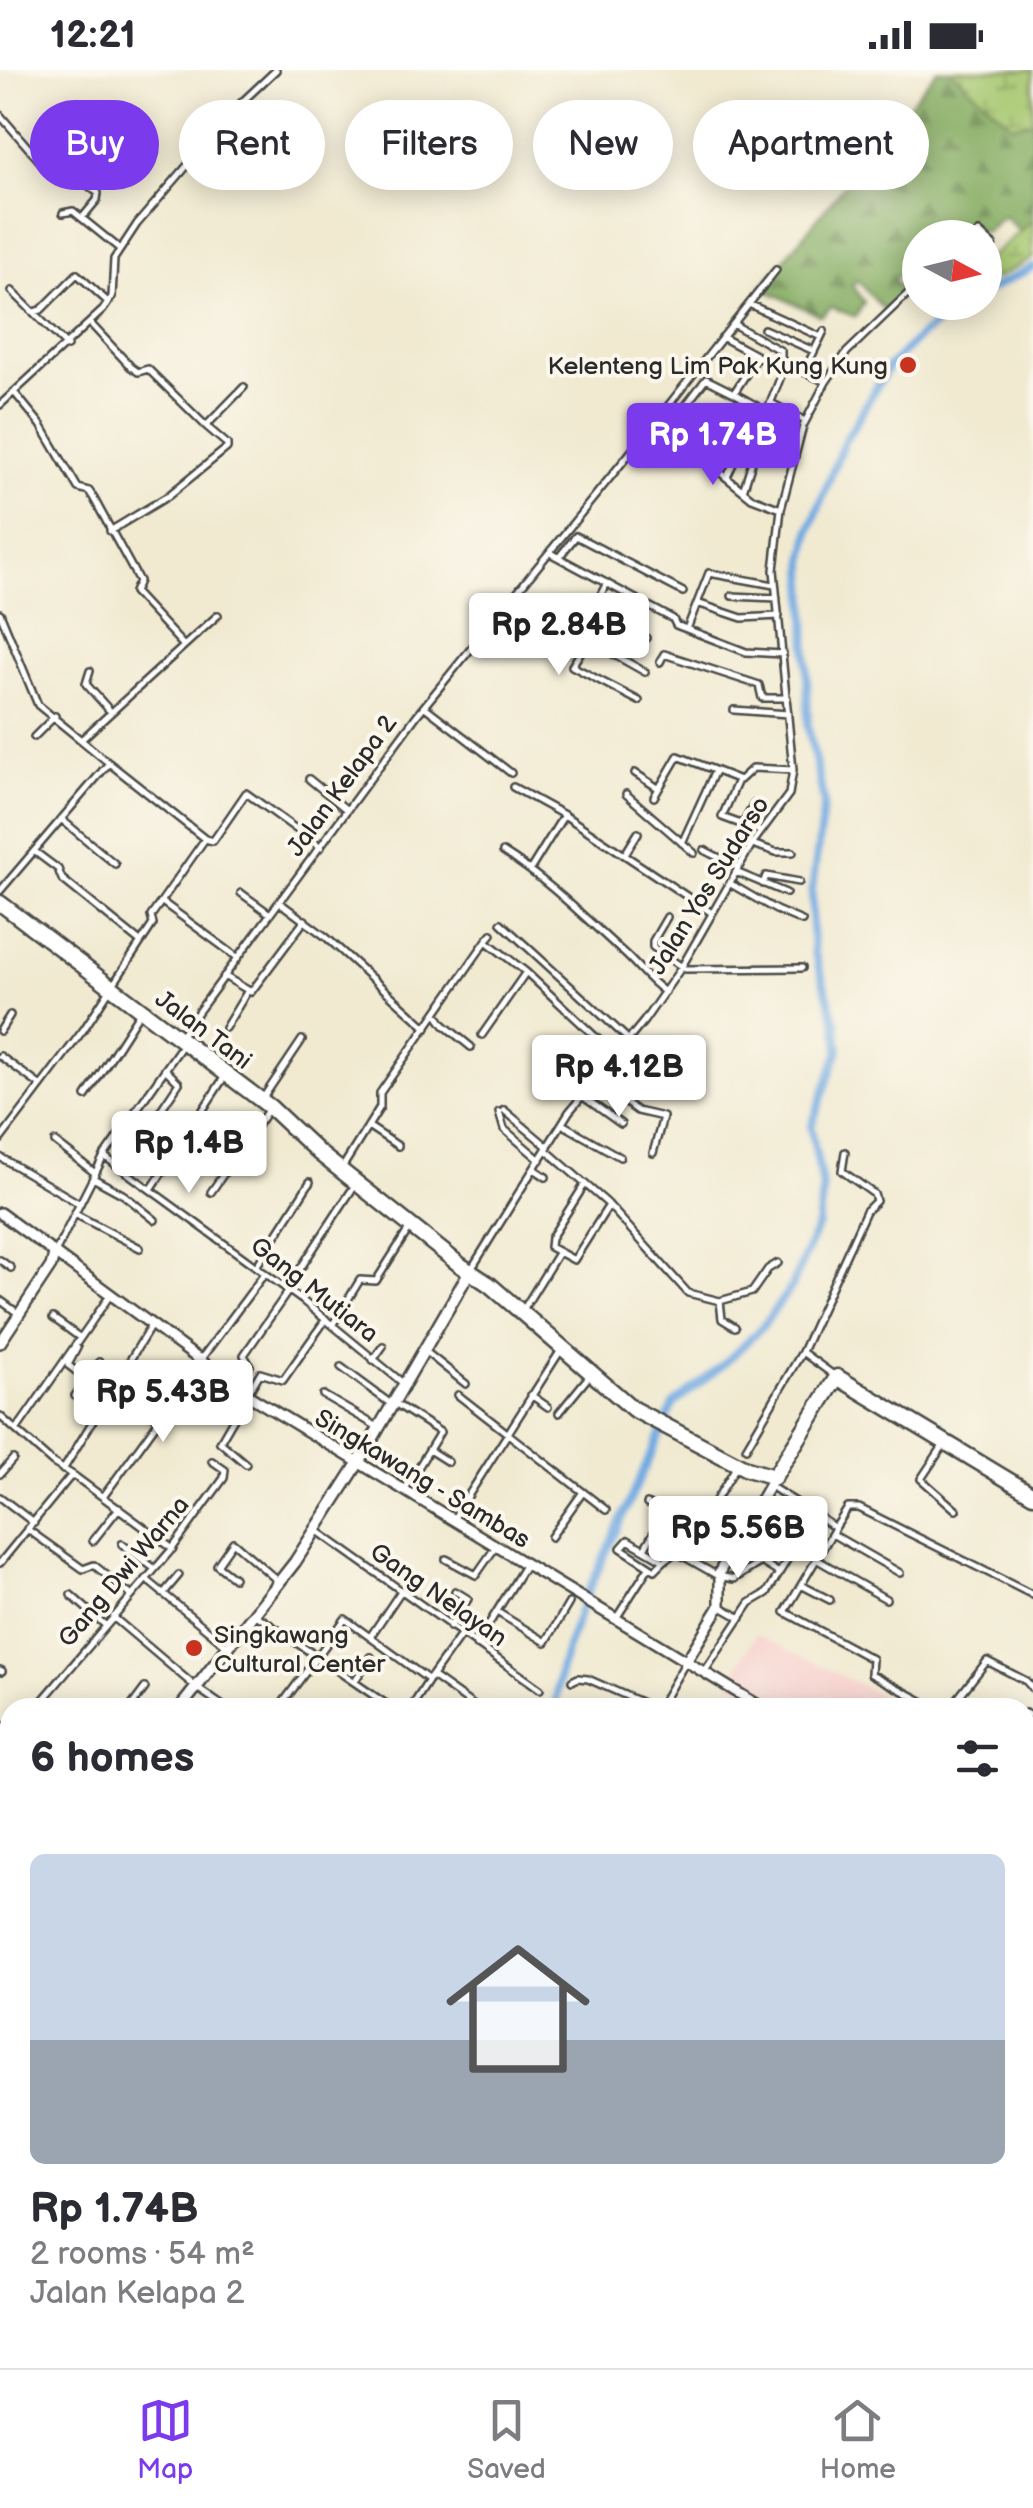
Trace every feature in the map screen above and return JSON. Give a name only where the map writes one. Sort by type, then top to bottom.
[{"type":"highway","name":"Jalan Tani","points":[[0,903],[266,1104],[301,1138],[562,1347]]},
{"type":"highway","points":[[562,1347],[624,1402],[772,1482],[837,1377],[1033,1496]]},
{"type":"main road","name":"Jalan Yos Sudarso","points":[[188,1698],[280,1583],[316,1530],[360,1462],[470,1271]]},
{"type":"street","points":[[0,405],[67,346],[108,302],[113,288],[112,268],[120,248],[161,192],[276,70]]},
{"type":"street","points":[[0,115],[44,166],[56,161],[98,193],[82,218]]},
{"type":"street","points":[[62,213],[73,211],[120,248]]},
{"type":"street","name":"Jalan Kelapa 2","points":[[54,1254],[104,1156],[224,976],[425,706],[555,555],[634,448],[661,425],[754,306],[776,270]]},
{"type":"street","points":[[34,312],[41,310],[77,274],[108,302]]},
{"type":"street","points":[[12,292],[67,346]]},
{"type":"street","name":"Jalan Yos Sudarso","points":[[470,1271],[562,1124],[665,992],[752,844],[789,794],[793,770],[774,557],[782,509],[806,421],[826,382],[848,352],[902,300]]},
{"type":"street","points":[[754,306],[822,334],[804,372]]},
{"type":"street","points":[[90,323],[136,371],[148,369],[227,448],[168,496],[110,531]]},
{"type":"street","points":[[736,326],[780,350],[785,366],[743,491]]},
{"type":"street","points":[[764,329],[814,351]]},
{"type":"street","points":[[725,339],[757,357],[826,382]]},
{"type":"street","points":[[734,393],[757,357]]},
{"type":"street","points":[[767,412],[706,379],[661,425],[743,491],[761,503],[782,509]]},
{"type":"street","points":[[206,426],[244,387]]},
{"type":"street","points":[[14,392],[42,425],[79,489],[94,496],[138,581],[134,592],[184,646]]},
{"type":"street","points":[[771,403],[806,421]]},
{"type":"street","points":[[727,477],[747,434]]},
{"type":"street","points":[[682,592],[576,536],[555,555],[673,619],[676,626],[752,654],[783,654]]},
{"type":"street","points":[[686,629],[710,573],[775,585]]},
{"type":"street","points":[[606,583],[592,610],[646,638]]},
{"type":"street","points":[[732,596],[776,598]]},
{"type":"street","points":[[697,603],[742,618],[779,616]]},
{"type":"street","points":[[0,613],[36,701],[205,839],[214,841],[246,792],[321,847]]},
{"type":"street","points":[[501,614],[515,619],[555,652]]},
{"type":"street","points":[[81,740],[218,615]]},
{"type":"street","points":[[604,616],[572,666],[638,701]]},
{"type":"street","points":[[588,640],[645,672]]},
{"type":"street","points":[[660,662],[664,654],[759,685],[762,698],[787,698]]},
{"type":"street","points":[[90,671],[86,684],[112,712]]},
{"type":"street","points":[[425,706],[511,773]]},
{"type":"street","points":[[734,710],[788,714]]},
{"type":"street","points":[[34,737],[56,716]]},
{"type":"street","points":[[654,797],[678,756],[738,780],[745,778],[752,768],[793,770]]},
{"type":"street","points":[[0,891],[108,763]]},
{"type":"street","points":[[682,843],[715,770]]},
{"type":"street","points":[[635,774],[658,788]]},
{"type":"street","points":[[308,779],[347,810]]},
{"type":"street","points":[[738,780],[722,816],[761,832]]},
{"type":"street","points":[[514,787],[564,815],[712,913]]},
{"type":"street","points":[[626,794],[694,853]]},
{"type":"street","points":[[742,824],[754,804]]},
{"type":"street","points":[[530,870],[564,815]]},
{"type":"street","points":[[61,820],[115,864]]},
{"type":"street","points":[[625,854],[638,833]]},
{"type":"street","points":[[0,1140],[84,1029],[153,924],[151,916],[205,839]]},
{"type":"street","points":[[752,844],[776,852],[793,852]]},
{"type":"street","points":[[704,850],[786,893]]},
{"type":"street","points":[[34,852],[140,942]]},
{"type":"street","points":[[503,852],[530,870],[665,992]]},
{"type":"street","points":[[763,884],[766,876],[799,882]]},
{"type":"street","points":[[730,883],[802,921]]},
{"type":"street","points":[[241,892],[270,914]]},
{"type":"street","points":[[162,902],[238,958]]},
{"type":"street","points":[[279,902],[306,920],[426,1028]]},
{"type":"street","points":[[667,917],[653,947],[681,968],[802,968]]},
{"type":"street","points":[[224,1028],[247,992],[306,920]]},
{"type":"street","points":[[501,923],[629,1040]]},
{"type":"street","points":[[340,1170],[381,1103],[380,1093],[492,934]]},
{"type":"street","points":[[486,941],[526,972],[616,1056]]},
{"type":"street","points":[[482,1036],[526,972]]},
{"type":"street","points":[[224,976],[247,992]]},
{"type":"street","points":[[86,1096],[141,1009]]},
{"type":"street","points":[[0,1031],[3,1020],[10,1015]]},
{"type":"street","points":[[436,1015],[472,1046]]},
{"type":"street","points":[[211,1192],[302,1040]]},
{"type":"street","points":[[0,1056],[41,1086]]},
{"type":"street","points":[[148,1129],[179,1083],[165,1069]]},
{"type":"street","points":[[151,1190],[227,1074]]},
{"type":"street","points":[[595,1080],[637,1110],[664,1117],[653,1153]]},
{"type":"street","points":[[582,1096],[622,1124]]},
{"type":"street","points":[[540,1160],[507,1134],[502,1111],[609,1205],[691,1295],[720,1301],[752,1292],[768,1269],[778,1263]]},
{"type":"street","points":[[130,1117],[161,1137]]},
{"type":"street","points":[[562,1124],[620,1157]]},
{"type":"street","points":[[368,1126],[398,1146]]},
{"type":"street","points":[[55,1142],[155,1220]]},
{"type":"street","points":[[746,1448],[802,1352],[865,1213],[875,1203],[876,1196],[845,1175],[845,1152]]},
{"type":"street","name":"Gang Mutiara","points":[[104,1156],[288,1289],[404,1384]]},
{"type":"street","points":[[0,1157],[80,1204]]},
{"type":"street","points":[[534,1169],[546,1177]]},
{"type":"street","points":[[256,1267],[310,1182]]},
{"type":"street","points":[[237,1386],[250,1366],[244,1355],[356,1182]]},
{"type":"street","points":[[585,1184],[549,1242],[558,1253],[576,1259],[609,1205]]},
{"type":"street","name":"Singkawang - Sambas","points":[[0,1213],[246,1394],[747,1698]]},
{"type":"street","points":[[76,1214],[140,1248]]},
{"type":"street","points":[[246,1464],[220,1442],[260,1373],[283,1380],[362,1279],[376,1281],[411,1226]]},
{"type":"street","points":[[521,1312],[558,1253]]},
{"type":"street","points":[[0,1343],[51,1266],[54,1254]]},
{"type":"street","points":[[0,1260],[11,1268]]},
{"type":"street","points":[[200,1360],[265,1273]]},
{"type":"street","points":[[16,1429],[110,1294]]},
{"type":"street","points":[[0,1300],[20,1314]]},
{"type":"street","points":[[720,1301],[722,1319],[736,1328]]},
{"type":"street","points":[[53,1318],[80,1337]]},
{"type":"street","points":[[0,1563],[68,1474],[107,1394],[152,1324]]},
{"type":"street","points":[[374,1360],[383,1346]]},
{"type":"street","points":[[454,1518],[562,1347]]},
{"type":"street","points":[[77,1348],[68,1364],[107,1394]]},
{"type":"street","points":[[424,1350],[466,1384]]},
{"type":"street","points":[[802,1352],[837,1377]]},
{"type":"street","points":[[75,1396],[100,1362]]},
{"type":"street","points":[[341,1367],[440,1432],[405,1489]]},
{"type":"street","points":[[559,1413],[592,1372]]},
{"type":"street","points":[[323,1395],[379,1428]]},
{"type":"street","points":[[458,1395],[606,1510]]},
{"type":"street","points":[[531,1395],[548,1407]]},
{"type":"street","points":[[103,1497],[158,1420],[134,1397]]},
{"type":"street","points":[[0,1416],[68,1474],[173,1549]]},
{"type":"street","points":[[946,1442],[922,1480],[956,1510]]},
{"type":"street","points":[[429,1450],[448,1462]]},
{"type":"street","points":[[0,1474],[13,1459]]},
{"type":"street","name":"Gang Dwi Warna","points":[[44,1698],[173,1549],[226,1474],[212,1461]]},
{"type":"street","points":[[683,1555],[738,1464]]},
{"type":"street","points":[[664,1698],[720,1606],[718,1576],[772,1482],[833,1531],[900,1574]]},
{"type":"street","points":[[551,1537],[583,1492]]},
{"type":"street","points":[[0,1498],[34,1523]]},
{"type":"street","points":[[647,1504],[696,1533]]},
{"type":"street","points":[[93,1541],[119,1508]]},
{"type":"street","points":[[916,1698],[871,1674],[872,1660],[788,1614],[786,1609],[847,1510],[859,1508],[1033,1595]]},
{"type":"street","points":[[705,1672],[750,1603],[767,1592],[814,1514]]},
{"type":"street","points":[[644,1549],[664,1515]]},
{"type":"street","points":[[27,1528],[84,1570],[94,1565],[132,1597]]},
{"type":"street","name":"Gang Nelayan","points":[[316,1530],[540,1690]]},
{"type":"street","points":[[664,1561],[626,1539],[620,1550],[658,1570],[674,1552],[718,1576],[734,1579],[761,1562],[779,1572]]},
{"type":"street","points":[[234,1578],[217,1565],[232,1542],[280,1583]]},
{"type":"street","points":[[122,1544],[155,1570]]},
{"type":"street","points":[[446,1559],[476,1575],[497,1546]]},
{"type":"street","points":[[816,1559],[886,1600]]},
{"type":"street","points":[[476,1645],[526,1564]]},
{"type":"street","points":[[617,1618],[649,1567]]},
{"type":"street","points":[[164,1594],[178,1576]]},
{"type":"street","points":[[147,1580],[230,1648]]},
{"type":"street","points":[[801,1585],[830,1600]]},
{"type":"street","points":[[450,1627],[468,1599],[456,1591]]},
{"type":"street","points":[[370,1637],[401,1592]]},
{"type":"street","points":[[71,1595],[106,1625]]},
{"type":"street","points":[[497,1612],[549,1644],[568,1603]]},
{"type":"street","points":[[720,1606],[740,1618]]},
{"type":"street","points":[[256,1614],[377,1698]]},
{"type":"street","points":[[113,1617],[212,1698]]},
{"type":"street","points":[[286,1698],[343,1620],[462,1698]]},
{"type":"street","points":[[418,1698],[462,1635]]},
{"type":"street","points":[[354,1682],[370,1657]]},
{"type":"street","points":[[958,1698],[987,1661],[1026,1681],[1033,1689]]},
{"type":"street","points":[[572,1681],[588,1679],[634,1698]]},
{"type":"street","points":[[138,1698],[145,1688]]},
{"type":"shaded area","points":[[756,1634],[884,1698],[757,1698],[730,1682]]},
{"type":"green space","points":[[937,70],[950,70],[1012,125],[1033,121],[1033,221],[1020,232],[1004,216],[999,220],[902,220],[902,271],[893,280],[902,295],[884,310],[857,280],[852,285],[864,302],[856,317],[831,307],[821,316],[761,288],[840,190],[929,190],[929,100],[913,100]]},
{"type":"green space","points":[[950,70],[1033,70],[1033,121],[1012,125]]},
{"type":"green space","points":[[1033,220],[1033,258],[1002,275],[1002,246]]},
{"type":"waterway","points":[[1002,283],[1033,267]]},
{"type":"waterway","points":[[556,1698],[560,1669],[582,1605],[674,1404],[762,1327],[792,1286],[818,1225],[823,1190],[811,1127],[839,1050],[836,1023],[814,951],[812,927],[812,890],[824,802],[808,727],[805,559],[810,530],[843,444],[889,366],[943,320]]},
{"type":"place","name":"Kelenteng Lim Pak Kung Kung","points":[[908,365]]},
{"type":"place","name":"Singkawang Cultural Center","points":[[194,1648]]}]
